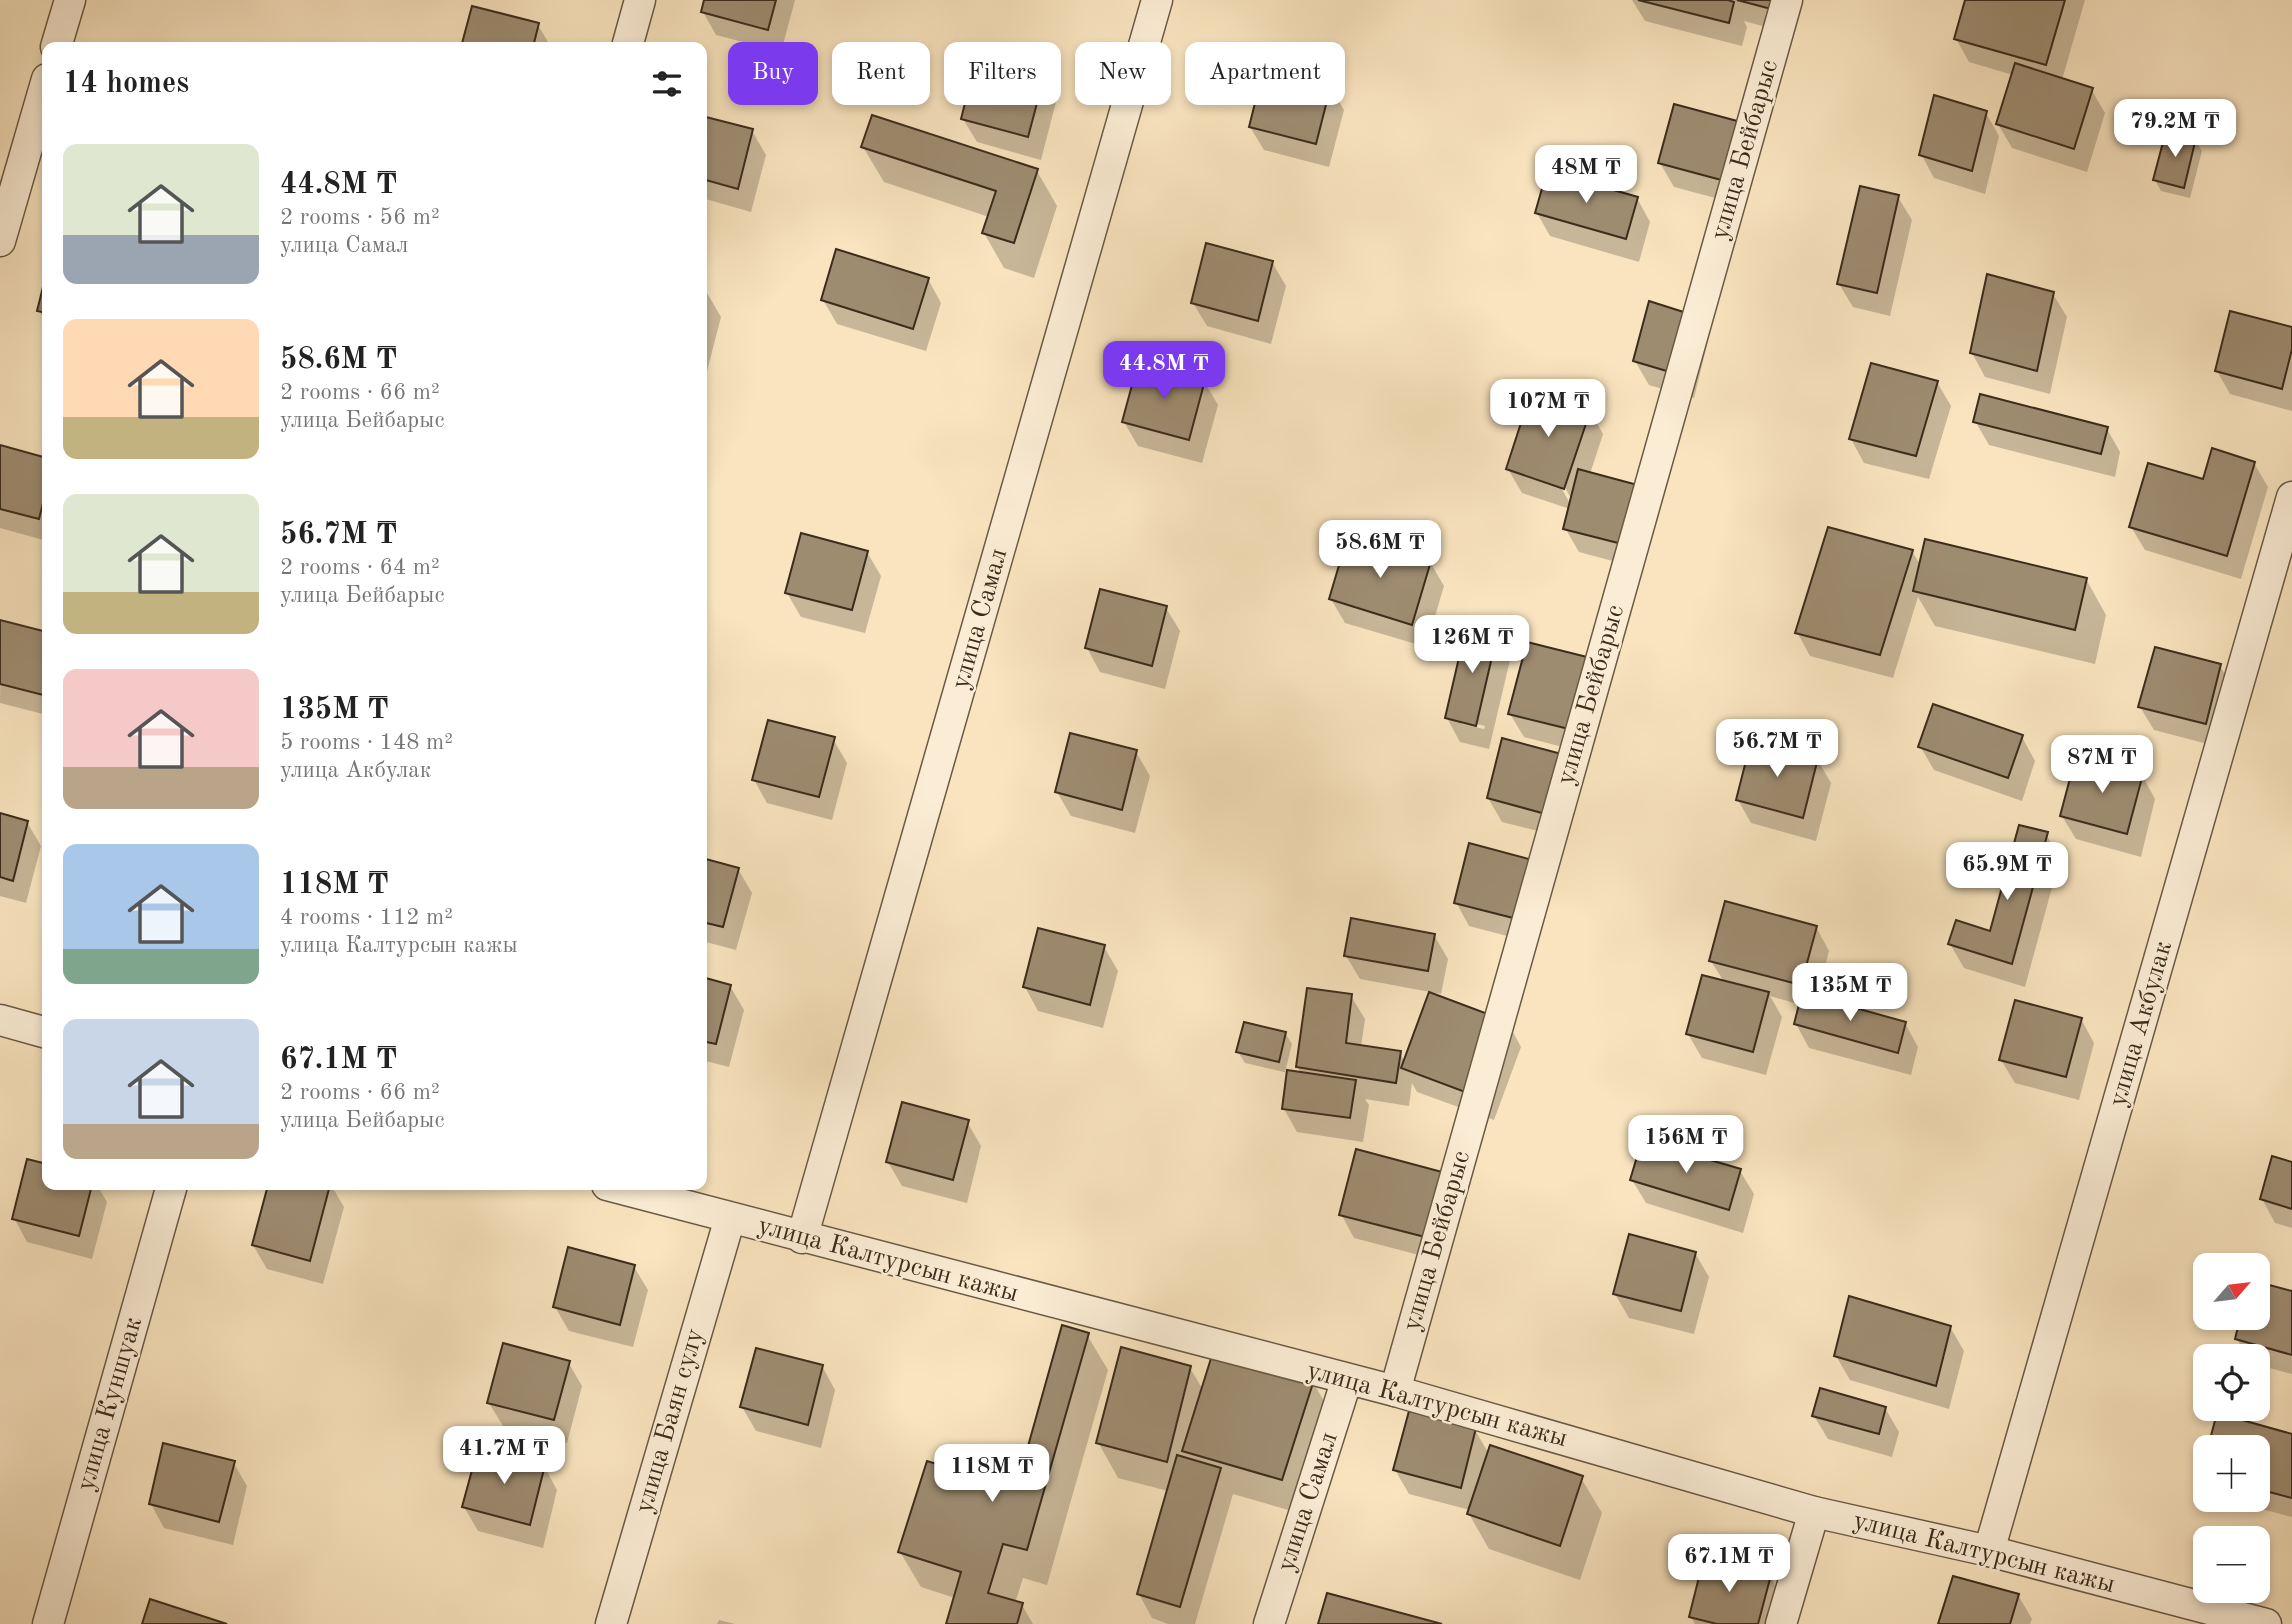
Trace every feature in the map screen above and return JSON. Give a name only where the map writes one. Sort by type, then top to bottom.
[{"type":"street","points":[[57,42],[70,0]]},
{"type":"street","points":[[627,42],[639,0]]},
{"type":"street","name":"улица Самал","points":[[802,1238],[1157,0]]},
{"type":"street","name":"улица Бейбарыс","points":[[1395,1391],[1787,0]]},
{"type":"street","points":[[0,241],[42,96]]},
{"type":"street","name":"улица Акбулак","points":[[1989,1551],[2292,497]]},
{"type":"street","points":[[0,1020],[42,1032]]},
{"type":"street","name":"улица Куншуак","points":[[48,1624],[171,1190]]},
{"type":"street","name":"улица Калтурсын кажы","points":[[626,1190],[1395,1391],[1814,1512],[1989,1551],[2266,1624]]},
{"type":"street","name":"улица Баян сулу","points":[[611,1624],[730,1218]]},
{"type":"street","name":"улица Самал","points":[[1269,1624],[1347,1379]]},
{"type":"street","points":[[1781,1624],[1814,1512]]},
{"type":"building","points":[[704,0],[776,0],[768,30],[701,12]]},
{"type":"building","points":[[1638,0],[1728,0],[1734,2],[1729,23]]},
{"type":"building","points":[[1737,0],[1782,0],[1779,11]]},
{"type":"building","points":[[1965,0],[2065,0],[2046,65],[1954,39]]},
{"type":"building","points":[[472,6],[539,23],[534,42],[462,42]]},
{"type":"building","points":[[2015,63],[2093,88],[2074,149],[1996,124]]},
{"type":"building","points":[[1934,95],[1987,111],[1972,171],[1919,155]]},
{"type":"building","points":[[1674,104],[1741,122],[1725,181],[1658,163]]},
{"type":"building","points":[[964,105],[1037,105],[1028,137],[961,119]]},
{"type":"building","points":[[1254,105],[1326,105],[1316,144],[1249,127]]},
{"type":"building","points":[[872,115],[1038,169],[1014,243],[982,233],[996,191],[861,147]]},
{"type":"building","points":[[707,117],[753,129],[738,189],[707,180]]},
{"type":"building","points":[[2166,131],[2196,138],[2184,188],[2153,180]]},
{"type":"building","points":[[1547,171],[1638,197],[1626,239],[1535,213]]},
{"type":"building","points":[[1860,186],[1899,195],[1877,293],[1837,284]]},
{"type":"building","points":[[1206,243],[1273,261],[1258,321],[1191,303]]},
{"type":"building","points":[[836,249],[929,278],[913,329],[821,300]]},
{"type":"building","points":[[1987,274],[2054,292],[2037,371],[1970,353]]},
{"type":"building","points":[[42,291],[42,312],[37,311]]},
{"type":"building","points":[[1649,301],[1696,316],[1680,375],[1633,361]]},
{"type":"building","points":[[2230,311],[2292,327],[2292,349],[2282,389],[2215,371]]},
{"type":"building","points":[[1138,363],[1205,380],[1189,440],[1122,422]]},
{"type":"building","points":[[1871,363],[1938,381],[1916,456],[1849,439]]},
{"type":"building","points":[[1532,389],[1591,409],[1564,489],[1506,469]]},
{"type":"building","points":[[1980,394],[2108,427],[2101,454],[1973,422]]},
{"type":"building","points":[[0,445],[42,457],[42,507],[39,519],[0,509]]},
{"type":"building","points":[[2212,448],[2255,462],[2227,556],[2129,527],[2148,463],[2203,479]]},
{"type":"building","points":[[1578,469],[1645,487],[1630,546],[1563,529]]},
{"type":"building","points":[[1828,527],[1913,550],[1880,655],[1795,633]]},
{"type":"building","points":[[801,533],[868,551],[852,610],[785,593]]},
{"type":"building","points":[[1348,535],[1431,561],[1412,625],[1329,599]]},
{"type":"building","points":[[1925,539],[2087,578],[2075,630],[1913,591]]},
{"type":"building","points":[[1100,589],[1167,606],[1152,666],[1085,648]]},
{"type":"building","points":[[0,620],[42,631],[42,695],[0,684]]},
{"type":"building","points":[[1467,623],[1498,631],[1476,726],[1445,718]]},
{"type":"building","points":[[1527,642],[1591,658],[1573,730],[1508,714]]},
{"type":"building","points":[[2155,647],[2221,664],[2206,724],[2138,707]]},
{"type":"building","points":[[1933,704],[2023,735],[2008,778],[1918,747]]},
{"type":"building","points":[[768,720],[835,737],[819,797],[752,780]]},
{"type":"building","points":[[1070,733],[1137,750],[1122,810],[1055,792]]},
{"type":"building","points":[[1502,738],[1569,756],[1553,816],[1487,798]]},
{"type":"building","points":[[1751,741],[1818,758],[1803,818],[1736,800]]},
{"type":"building","points":[[2076,756],[2143,774],[2127,834],[2060,816]]},
{"type":"building","points":[[0,813],[28,821],[13,881],[0,877]]},
{"type":"building","points":[[2019,825],[2048,832],[2012,964],[1948,944],[1956,920],[1990,931]]},
{"type":"building","points":[[1469,843],[1536,861],[1521,920],[1454,903]]},
{"type":"building","points":[[707,859],[739,868],[723,927],[707,923]]},
{"type":"building","points":[[1725,901],[1817,926],[1801,985],[1709,961]]},
{"type":"building","points":[[1351,918],[1435,934],[1428,971],[1344,956]]},
{"type":"building","points":[[1038,928],[1105,945],[1090,1005],[1023,987]]},
{"type":"building","points":[[1702,975],[1769,992],[1753,1052],[1686,1034]]},
{"type":"building","points":[[707,978],[731,985],[716,1044],[707,1042]]},
{"type":"building","points":[[1307,988],[1352,994],[1346,1043],[1401,1051],[1396,1083],[1296,1067]]},
{"type":"building","points":[[1429,992],[1509,1022],[1481,1098],[1401,1068]]},
{"type":"building","points":[[1802,993],[1906,1022],[1898,1053],[1794,1024]]},
{"type":"building","points":[[2015,1000],[2082,1018],[2066,1077],[1999,1060]]},
{"type":"building","points":[[1244,1022],[1286,1032],[1279,1062],[1236,1052]]},
{"type":"building","points":[[1287,1070],[1356,1080],[1350,1118],[1282,1109]]},
{"type":"building","points":[[902,1102],[969,1120],[953,1180],[886,1162]]},
{"type":"building","points":[[1642,1140],[1741,1169],[1729,1210],[1630,1180]]},
{"type":"building","points":[[1356,1149],[1442,1172],[1425,1237],[1339,1215]]},
{"type":"building","points":[[2272,1156],[2292,1162],[2292,1209],[2260,1199]]},
{"type":"building","points":[[27,1159],[42,1163],[42,1190],[91,1190],[79,1236],[12,1219]]},
{"type":"building","points":[[267,1190],[329,1190],[310,1261],[252,1245]]},
{"type":"building","points":[[1629,1234],[1696,1252],[1681,1311],[1613,1294]]},
{"type":"building","points":[[568,1247],[635,1265],[620,1325],[553,1307]]},
{"type":"building","points":[[2270,1285],[2292,1291],[2292,1355],[2270,1349],[2270,1344],[2253,1344],[2235,1339],[2237,1330],[2270,1330]]},
{"type":"building","points":[[1849,1296],[1951,1326],[1936,1386],[1834,1356]]},
{"type":"building","points":[[1062,1325],[1089,1333],[1027,1550],[1003,1544],[988,1593],[1023,1603],[1017,1624],[946,1624],[961,1572],[898,1552],[927,1461],[1016,1489]]},
{"type":"building","points":[[503,1343],[570,1361],[554,1420],[487,1403]]},
{"type":"building","points":[[1121,1347],[1191,1366],[1167,1462],[1096,1443]]},
{"type":"building","points":[[756,1348],[823,1365],[808,1425],[740,1407]]},
{"type":"building","points":[[1213,1352],[1314,1380],[1282,1480],[1182,1451]]},
{"type":"building","points":[[1820,1388],[1886,1407],[1879,1434],[1812,1416]]},
{"type":"building","points":[[1409,1411],[1476,1428],[1461,1488],[1393,1470]]},
{"type":"building","points":[[2215,1421],[2246,1421],[2292,1434],[2292,1498],[2270,1492],[2270,1435],[2211,1435]]},
{"type":"building","points":[[163,1443],[235,1461],[219,1522],[149,1504]]},
{"type":"building","points":[[1490,1445],[1583,1476],[1560,1546],[1467,1514]]},
{"type":"building","points":[[478,1448],[545,1465],[530,1525],[462,1507]]},
{"type":"building","points":[[1177,1455],[1221,1468],[1180,1607],[1137,1594]]},
{"type":"building","points":[[1704,1557],[1771,1575],[1758,1624],[1717,1624],[1689,1617]]},
{"type":"building","points":[[1953,1576],[2019,1594],[2010,1624],[1938,1624]]},
{"type":"building","points":[[1327,1593],[1442,1624],[1318,1624]]},
{"type":"building","points":[[150,1599],[227,1624],[142,1624]]}]
